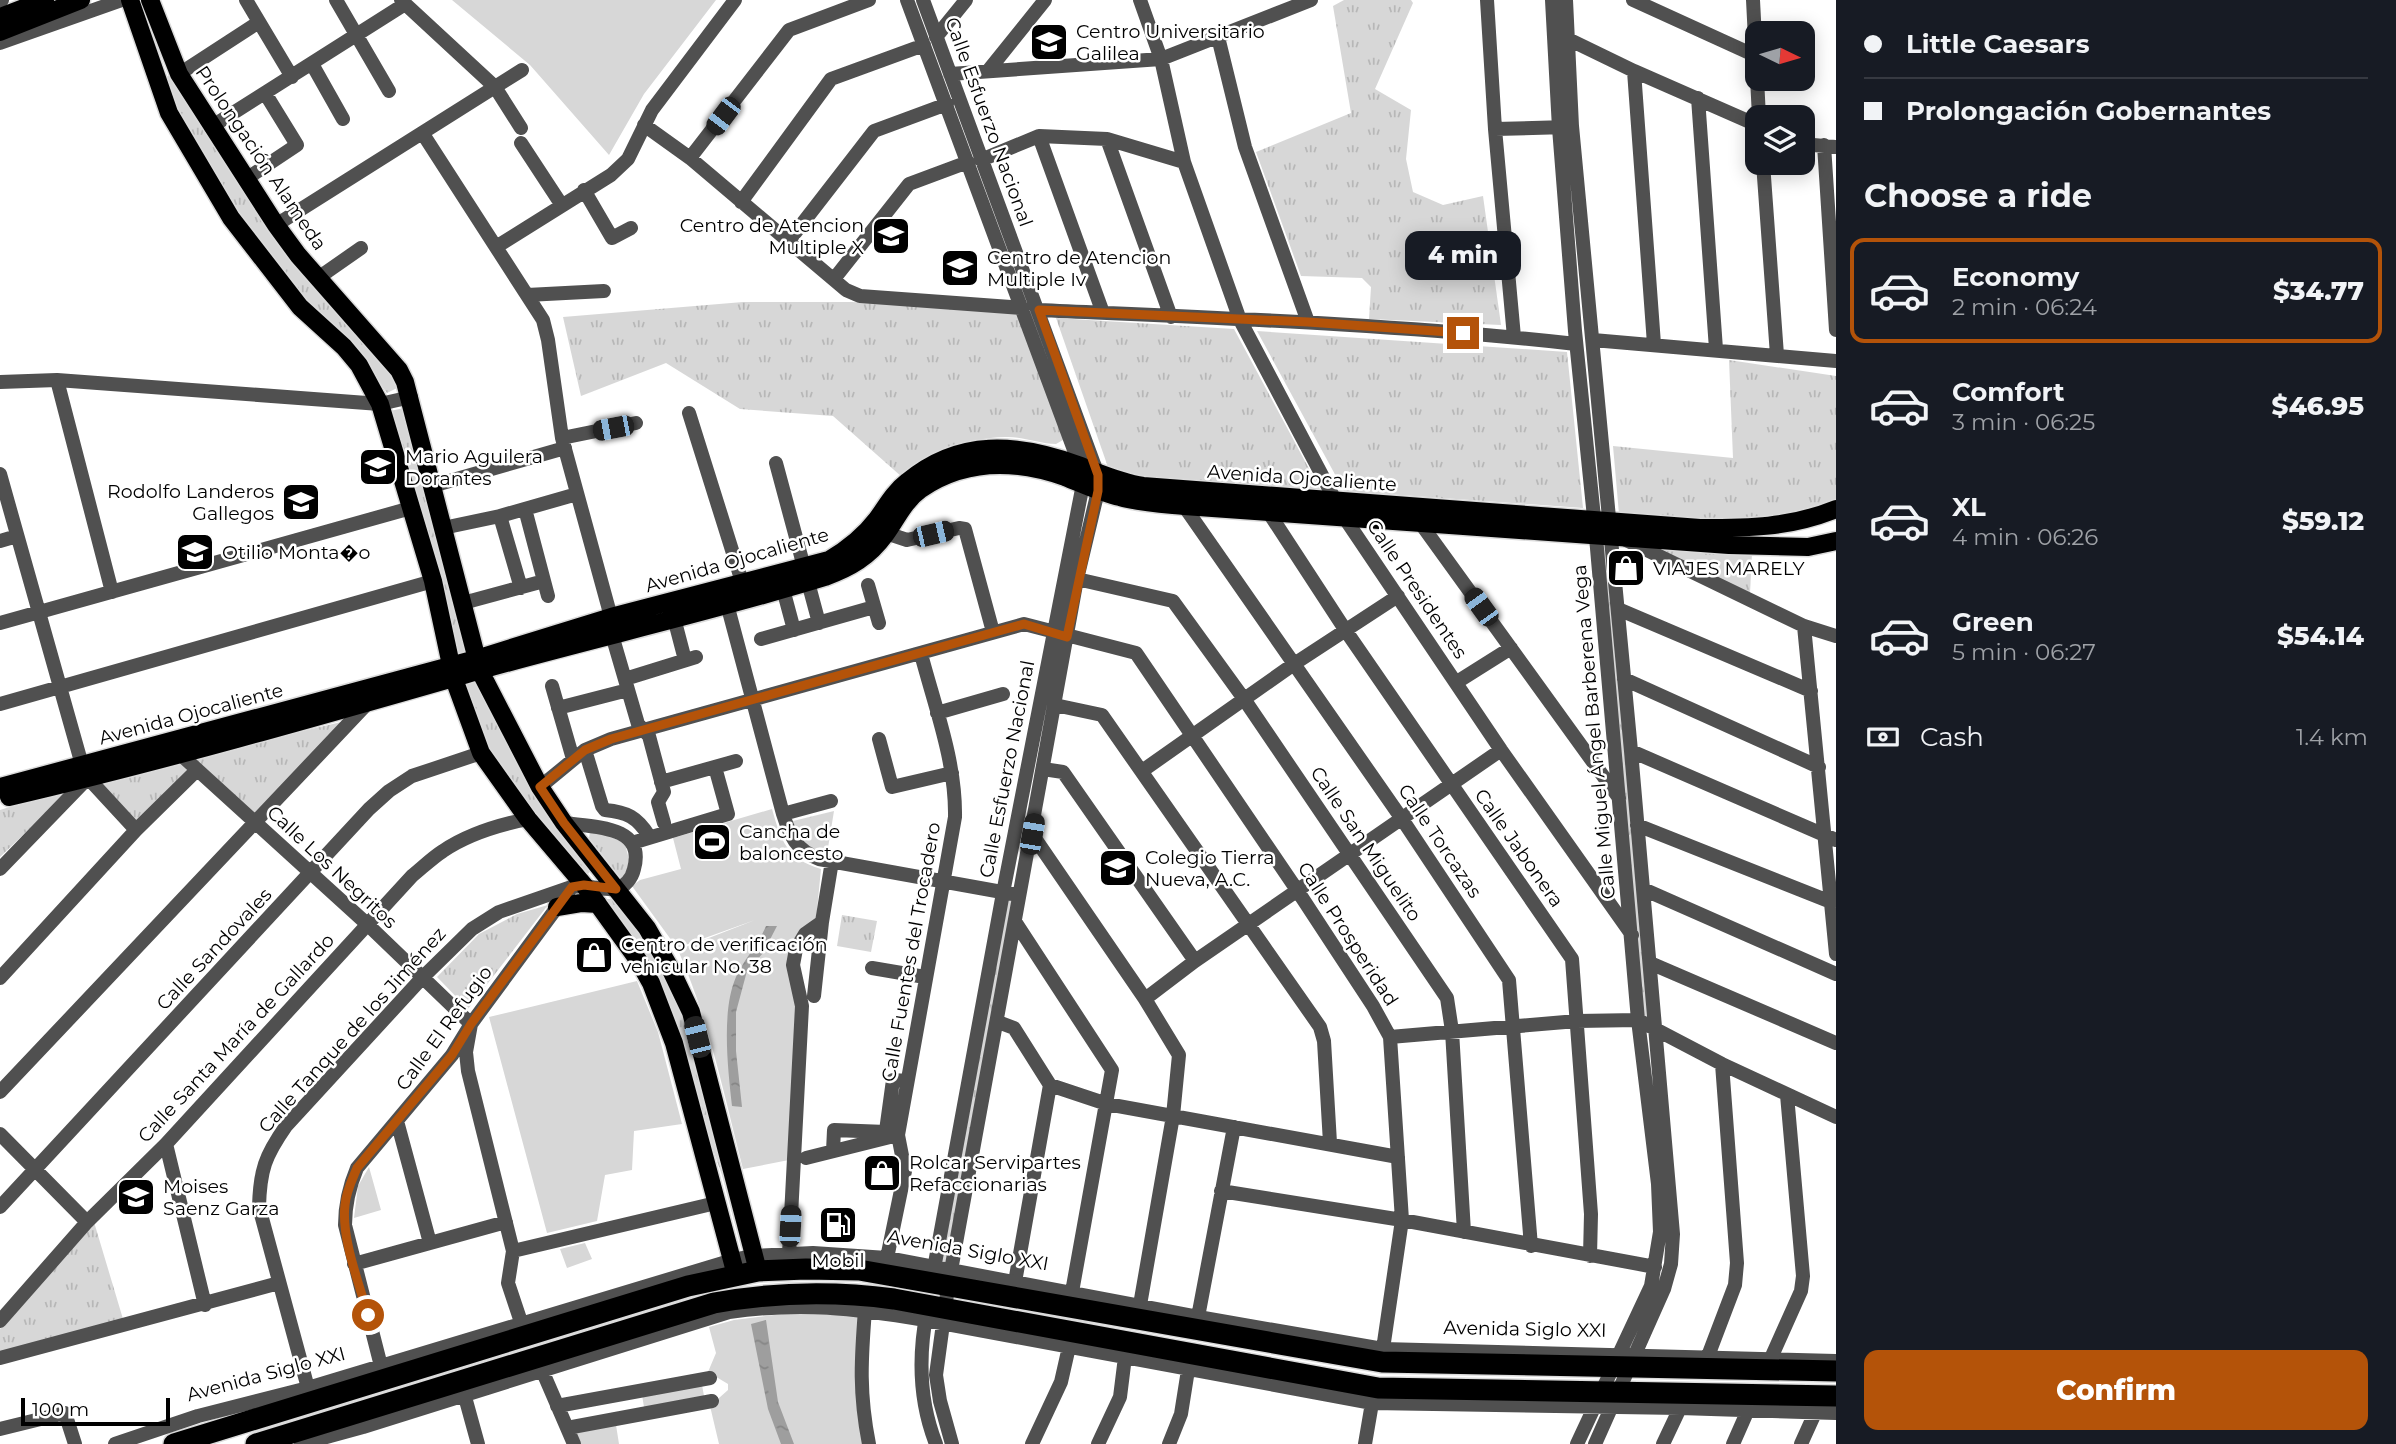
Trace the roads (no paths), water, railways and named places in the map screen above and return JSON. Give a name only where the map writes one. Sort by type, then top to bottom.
[{"type":"highway","name":"Avenida Siglo XXI","points":[[174,1444],[422,1361],[688,1286],[734,1268],[756,1264],[942,1276],[1371,1360],[1482,1357],[1625,1360],[1742,1363],[1836,1371]]},
{"type":"highway","points":[[794,1293],[834,1306]]},
{"type":"highway","points":[[256,1444],[361,1420],[714,1303],[794,1293],[857,1294],[935,1314],[1071,1339],[1378,1388],[1608,1399],[1836,1396]]},
{"type":"highway","points":[[679,1326],[714,1303]]},
{"type":"main road","points":[[0,17],[45,0]]},
{"type":"main road","points":[[0,32],[81,0]]},
{"type":"main road","points":[[130,0],[169,113],[224,208],[282,286],[351,356],[370,383],[380,404],[433,581],[452,672],[481,753],[578,886],[598,904],[638,960],[662,1009],[734,1268]]},
{"type":"main road","name":"Prolongación Alameda","points":[[150,0],[179,74],[276,225],[318,278],[399,370],[411,397],[478,665],[540,787],[564,823],[647,929],[691,1012],[756,1264]]},
{"type":"main road","name":"Avenida Ojocaliente","points":[[612,626],[674,618],[783,589],[850,548],[876,520],[889,499],[908,481],[935,463],[968,451],[1002,447],[1036,452],[1121,498],[1269,513],[1340,509],[1421,524],[1607,531],[1783,526],[1836,509]]},
{"type":"main road","name":"Avenida Ojocaliente","points":[[0,799],[85,772],[612,626],[742,582],[845,570],[862,560],[887,533],[909,499],[922,488],[968,467],[994,464],[1032,467],[1090,479],[1340,509],[1808,547],[1836,541]]},
{"type":"main road","name":"Avenida Ojocaliente","points":[[0,787],[180,754],[366,705],[452,672]]},
{"type":"main road","points":[[557,907],[581,903],[598,904]]},
{"type":"street","points":[[247,0],[292,77]]},
{"type":"street","points":[[336,0],[389,91]]},
{"type":"street","points":[[496,247],[611,175],[628,159],[652,110],[734,0]]},
{"type":"street","points":[[690,158],[789,30],[869,0]]},
{"type":"street","name":"Calle Esfuerzo Nacional","points":[[907,0],[950,74],[974,161],[1023,308],[1090,479],[1060,635],[1003,893],[935,1314],[936,1375],[952,1444]]},
{"type":"street","name":"Calle Esfuerzo Nacional","points":[[923,0],[930,41],[947,104],[1039,310],[1090,479],[1077,579],[1060,635],[1055,705],[998,1021],[942,1276]]},
{"type":"street","points":[[741,202],[831,79],[930,41],[965,0]]},
{"type":"street","points":[[988,71],[1045,0]]},
{"type":"street","name":"Calle Presidentes","points":[[1140,0],[1161,59],[1184,162],[1240,320],[1340,509],[1501,751],[1632,935]]},
{"type":"street","points":[[950,74],[1161,59],[1311,0]]},
{"type":"street","points":[[1487,0],[1495,129],[1514,337]]},
{"type":"street","name":"Calle Miguel Ángel Barberena Vega","points":[[1552,0],[1565,127],[1593,340],[1607,531],[1619,799],[1638,1020],[1658,1184],[1660,1232],[1651,1286],[1608,1399],[1595,1444]]},
{"type":"street","name":"Calle Miguel Ángel Barberena Vega","points":[[1566,0],[1568,38],[1565,127],[1576,344],[1618,609],[1671,1195],[1671,1264],[1664,1289],[1625,1360]]},
{"type":"street","points":[[1633,0],[1745,51]]},
{"type":"street","points":[[1753,0],[1754,21]]},
{"type":"street","points":[[0,43],[114,1]]},
{"type":"street","points":[[211,127],[358,35],[403,2],[495,87],[521,128]]},
{"type":"street","points":[[179,74],[259,22]]},
{"type":"street","points":[[1218,37],[1245,147],[1308,322]]},
{"type":"street","points":[[1568,38],[1634,71],[1745,120]]},
{"type":"street","points":[[312,64],[343,119]]},
{"type":"street","points":[[276,225],[522,70]]},
{"type":"street","points":[[1634,71],[1654,344]]},
{"type":"street","points":[[246,180],[298,145],[265,93]]},
{"type":"street","points":[[1698,98],[1716,349]]},
{"type":"street","points":[[789,242],[874,131],[947,104]]},
{"type":"street","points":[[644,125],[690,158],[846,290],[860,296],[1023,308]]},
{"type":"street","points":[[1495,129],[1565,127]]},
{"type":"street","points":[[424,134],[543,320],[564,443],[626,684],[638,724],[649,736],[664,792],[658,802],[664,823]]},
{"type":"street","points":[[834,279],[909,184],[1039,136],[1108,139],[1184,162]]},
{"type":"street","points":[[1039,136],[1103,313]]},
{"type":"street","points":[[1108,139],[1171,317]]},
{"type":"street","points":[[521,143],[561,204]]},
{"type":"street","points":[[1830,146],[1836,330]]},
{"type":"street","points":[[1764,175],[1777,355]]},
{"type":"street","points":[[584,190],[612,238],[631,228]]},
{"type":"street","points":[[318,278],[361,248]]},
{"type":"street","points":[[527,295],[604,291]]},
{"type":"street","points":[[1039,310],[1308,322],[1576,344]]},
{"type":"street","points":[[1593,340],[1836,361]]},
{"type":"street","points":[[57,380],[112,592]]},
{"type":"street","points":[[0,382],[57,380],[380,404],[411,397]]},
{"type":"street","points":[[689,413],[742,582]]},
{"type":"street","points":[[432,486],[564,443],[636,423]]},
{"type":"street","points":[[776,463],[819,623]]},
{"type":"street","points":[[0,474],[85,772],[136,830]]},
{"type":"street","points":[[443,528],[500,516],[577,494]]},
{"type":"street","name":"Calle Torcazas","points":[[1184,506],[1402,819],[1509,981],[1531,1246]]},
{"type":"street","points":[[0,623],[411,508]]},
{"type":"street","points":[[525,509],[548,596]]},
{"type":"street","name":"Calle Jabonera","points":[[1269,513],[1346,632],[1572,959],[1591,1214],[1590,1256]]},
{"type":"street","points":[[500,516],[521,588]]},
{"type":"street","points":[[1421,524],[1619,799]]},
{"type":"street","points":[[887,533],[907,540],[959,528],[965,529],[993,632]]},
{"type":"street","points":[[1607,531],[1804,626],[1836,636]]},
{"type":"street","points":[[0,541],[17,536]]},
{"type":"street","name":"Avenida Ojocaliente","points":[[1808,547],[1836,549]]},
{"type":"street","name":"Calle San Miguelito","points":[[1077,579],[1173,601],[1244,699],[1447,998],[1452,1031],[1464,1232]]},
{"type":"street","points":[[0,704],[433,581]]},
{"type":"street","points":[[463,603],[544,581]]},
{"type":"street","points":[[868,585],[880,623]]},
{"type":"street","points":[[783,589],[794,629]]},
{"type":"street","points":[[1142,771],[1294,664],[1398,596]]},
{"type":"street","points":[[727,604],[783,814],[794,843],[806,854],[832,861],[1021,896]]},
{"type":"street","points":[[761,639],[874,607]]},
{"type":"street","points":[[1618,609],[1811,691]]},
{"type":"street","points":[[558,708],[691,659],[674,618]]},
{"type":"street","name":"Calle Prosperidad","points":[[540,787],[585,750],[611,739],[1024,624],[1136,653],[1297,890],[1373,1006],[1390,1037],[1402,1220],[1383,1349]]},
{"type":"street","points":[[1804,626],[1819,767],[1831,838],[1831,902],[1836,954]]},
{"type":"street","points":[[1457,682],[1511,648]]},
{"type":"street","name":"Calle Fuentes del Trocadero","points":[[887,1258],[905,1171],[890,1135],[907,1081],[955,817],[952,773],[921,654]]},
{"type":"street","points":[[1624,679],[1819,767]]},
{"type":"street","points":[[552,686],[573,759]]},
{"type":"street","points":[[937,713],[1003,694]]},
{"type":"street","points":[[0,1092],[366,705]]},
{"type":"street","points":[[1055,705],[1102,715],[1320,1027],[1324,1041],[1330,1143]]},
{"type":"street","points":[[879,739],[892,787],[952,773]]},
{"type":"street","points":[[585,750],[602,806],[605,810],[632,815],[649,836]]},
{"type":"street","points":[[1145,999],[1195,961],[1501,751]]},
{"type":"street","points":[[1631,751],[1831,838]]},
{"type":"street","name":"Calle Sandovales","points":[[0,1207],[369,809],[389,791],[412,776],[481,753]]},
{"type":"street","name":"Calle Los Negritos","points":[[180,754],[367,924],[471,1024]]},
{"type":"street","points":[[661,782],[736,761]]},
{"type":"street","points":[[632,843],[728,814],[715,767]]},
{"type":"street","points":[[0,978],[136,830],[197,769]]},
{"type":"street","points":[[1044,769],[1063,772],[1195,961]]},
{"type":"street","points":[[0,869],[85,772]]},
{"type":"street","points":[[783,814],[831,801]]},
{"type":"street","name":"Calle Santa María de Gallardo","points":[[0,1321],[87,1222],[166,1144],[412,876],[443,850],[493,827],[528,819]]},
{"type":"street","points":[[564,823],[611,829],[623,834],[632,843],[636,857],[632,876],[627,883],[616,889],[578,886]]},
{"type":"street","points":[[1637,825],[1831,902]]},
{"type":"street","points":[[1032,834],[1180,1055],[1173,1116],[1140,1305]]},
{"type":"street","points":[[814,996],[832,861]]},
{"type":"street","name":"Calle El Refugio","points":[[381,1366],[345,1224],[348,1189],[357,1168],[452,1055],[471,1024],[557,907],[578,886]]},
{"type":"street","name":"Calle Tanque de los Jiménez","points":[[308,1388],[259,1207],[260,1177],[270,1148],[286,1126],[422,978],[485,919],[578,886]]},
{"type":"street","points":[[1643,889],[1836,974]]},
{"type":"street","points":[[789,1254],[802,1006],[793,965],[796,949],[806,934],[822,922]]},
{"type":"street","points":[[1016,923],[1112,1070],[1072,1292]]},
{"type":"street","points":[[1650,963],[1836,1043]]},
{"type":"street","points":[[872,968],[925,978]]},
{"type":"street","points":[[1390,1037],[1577,1021],[1638,1020],[1722,1064],[1836,1117]]},
{"type":"street","points":[[998,1021],[1014,1028],[1050,1085],[1107,1104],[1398,1157]]},
{"type":"street","points":[[471,1024],[466,1052],[468,1071],[513,1251],[508,1283],[521,1322]]},
{"type":"street","points":[[1708,1356],[1735,1285],[1737,1264],[1722,1064]]},
{"type":"street","points":[[1015,1282],[1050,1085]]},
{"type":"street","points":[[1771,1358],[1801,1291],[1803,1276],[1787,1095]]},
{"type":"street","points":[[397,1121],[430,1243]]},
{"type":"street","points":[[1198,1317],[1234,1127]]},
{"type":"street","points":[[833,1151],[834,1130],[890,1135]]},
{"type":"street","points":[[0,1134],[87,1222]]},
{"type":"street","points":[[806,1158],[890,1135]]},
{"type":"street","points":[[166,1144],[205,1305]]},
{"type":"street","points":[[1222,1191],[1402,1220],[1655,1267]]},
{"type":"street","points":[[513,1251],[716,1203]]},
{"type":"street","points":[[354,1264],[506,1222]]},
{"type":"street","name":"Avenida Siglo XXI","points":[[756,1264],[789,1254],[836,1253],[887,1258],[942,1276],[1015,1282],[1383,1349],[1482,1357]]},
{"type":"street","name":"Avenida Siglo XXI","points":[[115,1444],[198,1416],[381,1366],[422,1361],[521,1322],[734,1268]]},
{"type":"street","points":[[0,1359],[279,1283]]},
{"type":"street","points":[[478,1444],[463,1388],[542,1370],[679,1326],[729,1312],[765,1307],[834,1306],[935,1314]]},
{"type":"street","points":[[865,1310],[860,1372],[862,1411],[869,1444]]},
{"type":"street","name":"Calle Esfuerzo Nacional","points":[[935,1314],[921,1344],[920,1376],[924,1404],[936,1444]]},
{"type":"street","points":[[1032,1444],[1061,1382],[1071,1339],[1125,1357],[1372,1403],[1608,1399],[1680,1408],[1836,1413]]},
{"type":"street","name":"Avenida Siglo XXI","points":[[1625,1360],[1708,1356],[1742,1363],[1771,1358],[1836,1361]]},
{"type":"street","points":[[1098,1444],[1120,1397],[1125,1357]]},
{"type":"street","points":[[542,1370],[574,1444]]},
{"type":"street","points":[[1169,1444],[1181,1414],[1188,1370]]},
{"type":"street","points":[[557,1406],[710,1378]]},
{"type":"street","name":"Calle Miguel Ángel Barberena Vega","points":[[1577,1444],[1608,1399]]},
{"type":"street","points":[[567,1428],[712,1401]]},
{"type":"street","points":[[1365,1444],[1372,1403]]},
{"type":"street","points":[[1663,1444],[1680,1408]]},
{"type":"street","points":[[1733,1444],[1748,1410]]},
{"type":"street","points":[[0,1429],[65,1413],[75,1444]]},
{"type":"street","points":[[1801,1444],[1815,1413]]},
{"type":"street","points":[[301,1444],[361,1420]]},
{"type":"water","points":[[766,926],[777,926],[763,953],[747,971],[736,1012],[736,1051],[742,1107],[732,1106],[727,1041],[728,1006],[739,970]]},
{"type":"water","points":[[766,1320],[778,1402],[794,1444],[781,1444],[768,1409],[751,1324]]},
{"type":"place","name":"Centro Universitario Galilea","points":[[1049,42]]},
{"type":"place","name":"Centro de Atencion Multiple X","points":[[891,236]]},
{"type":"place","name":"Centro de Atencion Multiple Iv","points":[[960,268]]},
{"type":"place","name":"Mario Aguilera Dorantes","points":[[378,467]]},
{"type":"place","name":"Rodolfo Landeros Gallegos","points":[[301,502]]},
{"type":"place","name":"Otilio Monta�o","points":[[195,552]]},
{"type":"place","name":"VIAJES MARELY","points":[[1626,568]]},
{"type":"place","name":"Cancha de baloncesto","points":[[712,842]]},
{"type":"place","name":"Colegio Tierra Nueva, A.C.","points":[[1118,868]]},
{"type":"place","name":"Centro de verificación vehicular No. 38","points":[[594,955]]},
{"type":"place","name":"Rolcar Servipartes Refaccionarias","points":[[882,1173]]},
{"type":"place","name":"Moises Saenz Garza","points":[[136,1197]]},
{"type":"place","name":"Mobil","points":[[838,1225]]}]
